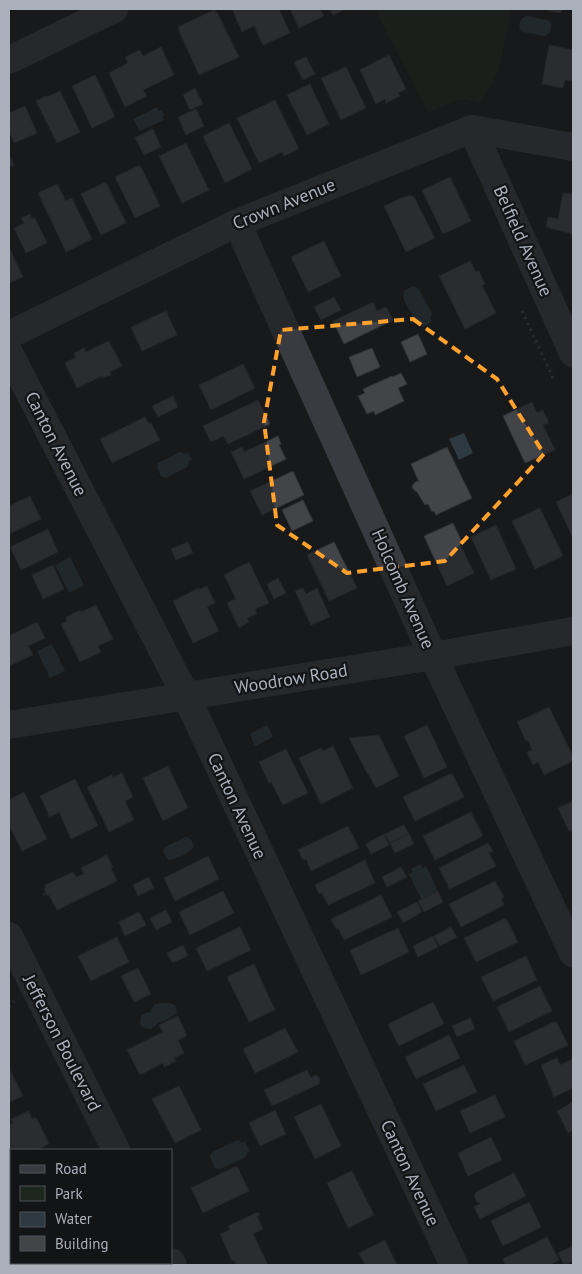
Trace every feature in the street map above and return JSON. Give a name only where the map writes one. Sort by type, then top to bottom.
[{"type":"street","points":[[9,60],[114,9]]},
{"type":"street","points":[[472,129],[573,147]]},
{"type":"street","name":"Crown Avenue","points":[[9,335],[237,223],[472,129]]},
{"type":"street","name":"Belfield Avenue","points":[[472,129],[573,353]]},
{"type":"street","name":"Holcomb Avenue","points":[[237,223],[434,656],[573,953]]},
{"type":"street","name":"Canton Avenue","points":[[9,353],[186,696],[454,1265]]},
{"type":"street","name":"Woodrow Road","points":[[9,725],[434,656],[573,631]]},
{"type":"street","name":"Jefferson Boulevard","points":[[9,936],[116,1149]]},
{"type":"path","points":[[522,311],[554,380]]},
{"type":"path","points":[[9,1007],[16,999]]},
{"type":"highlighted area","points":[[413,319],[497,379],[544,454],[445,561],[347,573],[277,525],[264,422],[281,330]]},
{"type":"green space","points":[[376,9],[512,9],[498,72],[481,103],[465,99],[457,100],[428,113]]},
{"type":"water","points":[[526,16],[548,20],[551,24],[550,32],[546,36],[523,32],[519,27],[521,19]]},
{"type":"water","points":[[157,107],[164,115],[162,116],[164,120],[140,131],[133,119]]},
{"type":"water","points":[[413,286],[419,289],[432,314],[430,319],[432,322],[423,327],[421,323],[416,322],[403,298],[404,291]]},
{"type":"water","points":[[464,433],[473,453],[459,460],[449,439]]},
{"type":"water","points":[[180,452],[184,454],[188,452],[192,459],[187,467],[166,478],[161,476],[157,468],[158,463]]},
{"type":"water","points":[[70,557],[84,585],[69,593],[55,565]]},
{"type":"water","points":[[52,644],[65,671],[50,678],[37,651]]},
{"type":"water","points":[[267,725],[273,737],[255,746],[250,734]]},
{"type":"water","points":[[185,837],[190,838],[194,846],[192,849],[178,858],[167,859],[163,851],[165,847]]},
{"type":"water","points":[[421,864],[423,868],[426,866],[440,896],[423,903],[409,874],[413,872],[411,869]]},
{"type":"water","points":[[159,1003],[175,1005],[177,1011],[175,1015],[151,1029],[144,1028],[140,1024],[141,1016],[150,1012],[154,1005]]},
{"type":"water","points":[[238,1140],[242,1143],[245,1142],[250,1151],[247,1152],[246,1157],[220,1169],[215,1168],[210,1157],[212,1152]]},
{"type":"building","points":[[232,9],[279,9],[290,33],[263,45],[254,26],[242,32]]},
{"type":"building","points":[[290,9],[320,9],[324,16],[299,28]]},
{"type":"building","points":[[330,9],[346,9],[333,15]]},
{"type":"building","points":[[549,9],[562,9],[561,13],[548,11]]},
{"type":"building","points":[[214,10],[217,12],[239,57],[199,75],[178,27]]},
{"type":"building","points":[[549,45],[573,50],[573,81],[565,80],[563,88],[542,84]]},
{"type":"building","points":[[161,47],[174,75],[143,90],[147,96],[125,107],[109,73],[128,63],[125,57],[140,50],[143,56]]},
{"type":"building","points":[[389,55],[406,89],[398,93],[400,96],[386,103],[385,99],[376,104],[360,70]]},
{"type":"building","points":[[306,57],[315,74],[303,80],[294,62]]},
{"type":"building","points":[[346,67],[366,108],[341,120],[321,78]]},
{"type":"building","points":[[95,75],[115,117],[92,128],[72,86]]},
{"type":"building","points":[[310,84],[329,124],[307,135],[287,95]]},
{"type":"building","points":[[195,88],[203,104],[190,110],[183,95]]},
{"type":"building","points":[[60,91],[80,132],[57,143],[36,101]]},
{"type":"building","points":[[275,100],[299,149],[284,156],[282,152],[259,163],[237,118]]},
{"type":"building","points":[[25,106],[37,133],[14,143],[9,131],[9,113]]},
{"type":"building","points":[[196,109],[204,126],[186,135],[178,117]]},
{"type":"building","points":[[229,123],[252,169],[225,183],[203,136]]},
{"type":"building","points":[[153,129],[161,147],[144,155],[135,138]]},
{"type":"building","points":[[186,143],[209,190],[182,203],[159,156]]},
{"type":"building","points":[[9,154],[14,165],[9,167]]},
{"type":"building","points":[[140,165],[160,206],[135,218],[115,177]]},
{"type":"building","points":[[450,177],[471,221],[443,234],[422,190]]},
{"type":"building","points":[[106,182],[126,223],[101,235],[81,194]]},
{"type":"building","points":[[57,184],[66,201],[72,198],[92,239],[66,252],[38,193]]},
{"type":"building","points":[[563,193],[573,194],[573,234],[546,227],[548,217],[558,219]]},
{"type":"building","points":[[410,195],[414,197],[435,238],[406,252],[384,206]]},
{"type":"building","points":[[30,214],[32,219],[35,218],[47,243],[26,253],[14,228],[24,223],[21,218]]},
{"type":"building","points":[[324,241],[341,276],[308,292],[291,257]]},
{"type":"building","points":[[9,247],[23,277],[9,283]]},
{"type":"building","points":[[470,261],[476,272],[479,271],[485,284],[482,285],[496,313],[465,329],[439,276]]},
{"type":"building","points":[[334,297],[341,310],[321,320],[314,307]]},
{"type":"building","points":[[373,302],[377,311],[386,307],[393,320],[344,344],[333,321]]},
{"type":"building","points":[[166,311],[177,335],[142,351],[131,327]]},
{"type":"building","points":[[418,334],[427,354],[410,362],[401,342]]},
{"type":"building","points":[[109,341],[122,366],[110,372],[111,375],[103,378],[102,376],[77,388],[65,363],[76,357],[74,353],[84,348],[86,352]]},
{"type":"building","points":[[372,348],[380,367],[357,377],[349,357]]},
{"type":"building","points":[[243,364],[255,388],[211,410],[199,385]]},
{"type":"building","points":[[401,373],[407,384],[398,388],[404,401],[375,415],[374,411],[367,414],[358,396],[365,393],[363,389]]},
{"type":"building","points":[[173,396],[178,407],[158,417],[152,406]]},
{"type":"building","points":[[258,400],[270,424],[228,444],[223,436],[211,442],[203,426]]},
{"type":"building","points":[[532,402],[537,413],[543,410],[549,423],[543,425],[555,450],[525,463],[503,416]]},
{"type":"building","points":[[145,417],[149,424],[151,423],[160,440],[112,463],[100,439]]},
{"type":"building","points":[[278,436],[281,444],[279,445],[286,459],[244,479],[231,452],[242,447],[244,452]]},
{"type":"building","points":[[447,447],[472,498],[436,515],[428,504],[425,505],[412,487],[414,483],[419,482],[411,464]]},
{"type":"building","points":[[293,471],[304,495],[262,515],[250,491]]},
{"type":"building","points":[[573,494],[573,538],[556,502]]},
{"type":"building","points":[[30,496],[41,519],[9,534],[9,506]]},
{"type":"building","points":[[303,500],[313,521],[292,531],[282,510]]},
{"type":"building","points":[[540,508],[563,556],[535,569],[512,521]]},
{"type":"building","points":[[453,523],[462,542],[460,544],[474,573],[447,586],[424,536]]},
{"type":"building","points":[[496,525],[516,569],[491,580],[471,537]]},
{"type":"building","points":[[48,529],[58,552],[21,570],[10,547]]},
{"type":"building","points":[[188,542],[193,553],[176,560],[171,549]]},
{"type":"building","points":[[334,542],[357,588],[329,601],[307,555]]},
{"type":"building","points":[[249,562],[269,603],[255,609],[257,614],[247,618],[249,622],[239,628],[227,603],[236,599],[224,575]]},
{"type":"building","points":[[53,565],[64,589],[43,599],[32,575]]},
{"type":"building","points":[[278,578],[286,593],[274,599],[267,584]]},
{"type":"building","points":[[207,586],[215,603],[207,607],[219,631],[193,643],[173,601]]},
{"type":"building","points":[[303,588],[306,594],[317,588],[330,617],[311,625],[295,591]]},
{"type":"building","points":[[96,605],[113,639],[98,646],[101,652],[80,662],[61,624],[67,621],[66,617]]},
{"type":"building","points":[[37,622],[45,638],[28,646],[33,655],[9,666],[9,636]]},
{"type":"building","points":[[549,707],[573,756],[573,761],[544,775],[538,762],[533,765],[527,752],[532,750],[517,722]]},
{"type":"building","points":[[427,725],[447,767],[424,778],[404,736]]},
{"type":"building","points":[[379,735],[399,776],[376,788],[349,738]]},
{"type":"building","points":[[333,746],[353,788],[321,804],[299,758],[321,748],[323,751]]},
{"type":"building","points":[[286,749],[308,793],[283,805],[271,782],[269,783],[259,762]]},
{"type":"building","points":[[168,766],[188,808],[163,821],[143,778]]},
{"type":"building","points":[[122,773],[133,797],[125,801],[134,820],[109,832],[87,787],[112,775],[113,777]]},
{"type":"building","points":[[452,773],[464,797],[415,821],[403,797]]},
{"type":"building","points":[[75,779],[98,826],[71,839],[59,812],[50,817],[40,796]]},
{"type":"building","points":[[24,792],[47,839],[22,851],[9,825],[9,800]]},
{"type":"building","points":[[573,801],[573,830],[569,831],[558,808]]},
{"type":"building","points":[[471,812],[483,836],[435,860],[423,836]]},
{"type":"building","points":[[404,825],[409,834],[390,843],[385,834]]},
{"type":"building","points":[[348,826],[359,848],[311,871],[306,859],[303,860],[298,850]]},
{"type":"building","points":[[384,834],[389,845],[371,854],[366,844]]},
{"type":"building","points":[[409,834],[414,844],[395,853],[390,843]]},
{"type":"building","points":[[488,843],[493,851],[489,853],[496,866],[450,889],[439,868]]},
{"type":"building","points":[[107,855],[117,881],[57,910],[49,895],[43,894],[46,893],[45,885],[73,872],[76,877],[84,874],[81,868]]},
{"type":"building","points":[[208,856],[219,879],[175,901],[164,878]]},
{"type":"building","points":[[365,860],[375,883],[328,905],[322,893],[319,894],[315,885]]},
{"type":"building","points":[[401,867],[407,877],[387,887],[382,877]]},
{"type":"building","points":[[149,877],[154,888],[138,896],[133,885]]},
{"type":"building","points":[[495,881],[504,897],[501,899],[504,905],[461,927],[449,904]]},
{"type":"building","points":[[223,891],[234,913],[190,935],[179,912]]},
{"type":"building","points":[[438,891],[443,902],[424,912],[418,901]]},
{"type":"building","points":[[381,895],[392,917],[344,940],[331,919]]},
{"type":"building","points":[[417,902],[422,912],[403,923],[397,912]]},
{"type":"building","points":[[166,910],[172,922],[156,930],[150,918]]},
{"type":"building","points":[[139,912],[146,925],[125,936],[119,922]]},
{"type":"building","points":[[506,918],[518,942],[476,962],[464,938]]},
{"type":"building","points":[[240,927],[251,950],[207,971],[196,948]]},
{"type":"building","points":[[451,927],[457,937],[440,946],[434,936]]},
{"type":"building","points":[[398,928],[409,952],[361,975],[350,950]]},
{"type":"building","points":[[433,936],[438,947],[418,957],[413,946]]},
{"type":"building","points":[[117,937],[129,962],[91,981],[78,956]]},
{"type":"building","points":[[183,945],[188,956],[172,963],[167,953]]},
{"type":"building","points":[[526,956],[537,980],[493,1001],[481,977]]},
{"type":"building","points":[[254,964],[275,1010],[249,1022],[227,977]]},
{"type":"building","points":[[138,968],[151,994],[134,1002],[121,976]]},
{"type":"building","points":[[540,986],[552,1011],[509,1032],[497,1007]]},
{"type":"building","points":[[433,1002],[444,1024],[399,1046],[388,1024]]},
{"type":"building","points":[[178,1016],[187,1036],[178,1040],[184,1053],[174,1058],[176,1061],[164,1067],[163,1063],[140,1075],[127,1050],[163,1032],[159,1025]]},
{"type":"building","points":[[470,1018],[475,1029],[457,1037],[452,1026]]},
{"type":"building","points":[[556,1021],[568,1045],[525,1065],[514,1041]]},
{"type":"building","points":[[285,1028],[298,1052],[255,1073],[243,1049]]},
{"type":"building","points":[[449,1035],[460,1058],[416,1079],[405,1057]]},
{"type":"building","points":[[557,1058],[560,1065],[573,1059],[573,1088],[554,1097],[541,1065]]},
{"type":"building","points":[[464,1065],[477,1092],[436,1111],[423,1084]]},
{"type":"building","points":[[9,1070],[23,1096],[9,1102]]},
{"type":"building","points":[[307,1070],[311,1078],[315,1075],[318,1076],[319,1084],[272,1106],[264,1090]]},
{"type":"building","points":[[179,1086],[201,1130],[175,1143],[152,1099]]},
{"type":"building","points":[[495,1095],[505,1117],[470,1133],[460,1111]]},
{"type":"building","points":[[573,1102],[573,1130],[568,1133],[557,1111]]},
{"type":"building","points":[[321,1104],[341,1146],[315,1159],[294,1117]]},
{"type":"building","points":[[275,1110],[286,1134],[260,1146],[249,1123]]},
{"type":"building","points":[[29,1111],[32,1119],[36,1117],[49,1144],[38,1149],[10,1149],[9,1163],[9,1125],[13,1123],[11,1119]]},
{"type":"building","points":[[491,1137],[502,1160],[468,1176],[458,1153]]},
{"type":"building","points":[[237,1166],[249,1191],[203,1213],[191,1188]]},
{"type":"building","points":[[352,1171],[374,1215],[348,1228],[327,1183]]},
{"type":"building","points":[[514,1173],[526,1196],[480,1219],[474,1207],[481,1203],[477,1202],[474,1195],[476,1192]]},
{"type":"building","points":[[529,1202],[541,1227],[503,1246],[491,1221]]},
{"type":"building","points":[[258,1212],[260,1215],[257,1216],[263,1229],[253,1234],[268,1265],[236,1265],[234,1260],[232,1261],[220,1234],[230,1230],[228,1226]]},
{"type":"building","points":[[547,1237],[559,1260],[549,1265],[506,1265],[503,1259]]},
{"type":"building","points":[[385,1240],[397,1265],[365,1265],[359,1253]]},
{"type":"building","points":[[573,1246],[573,1261],[564,1265],[558,1253]]}]
